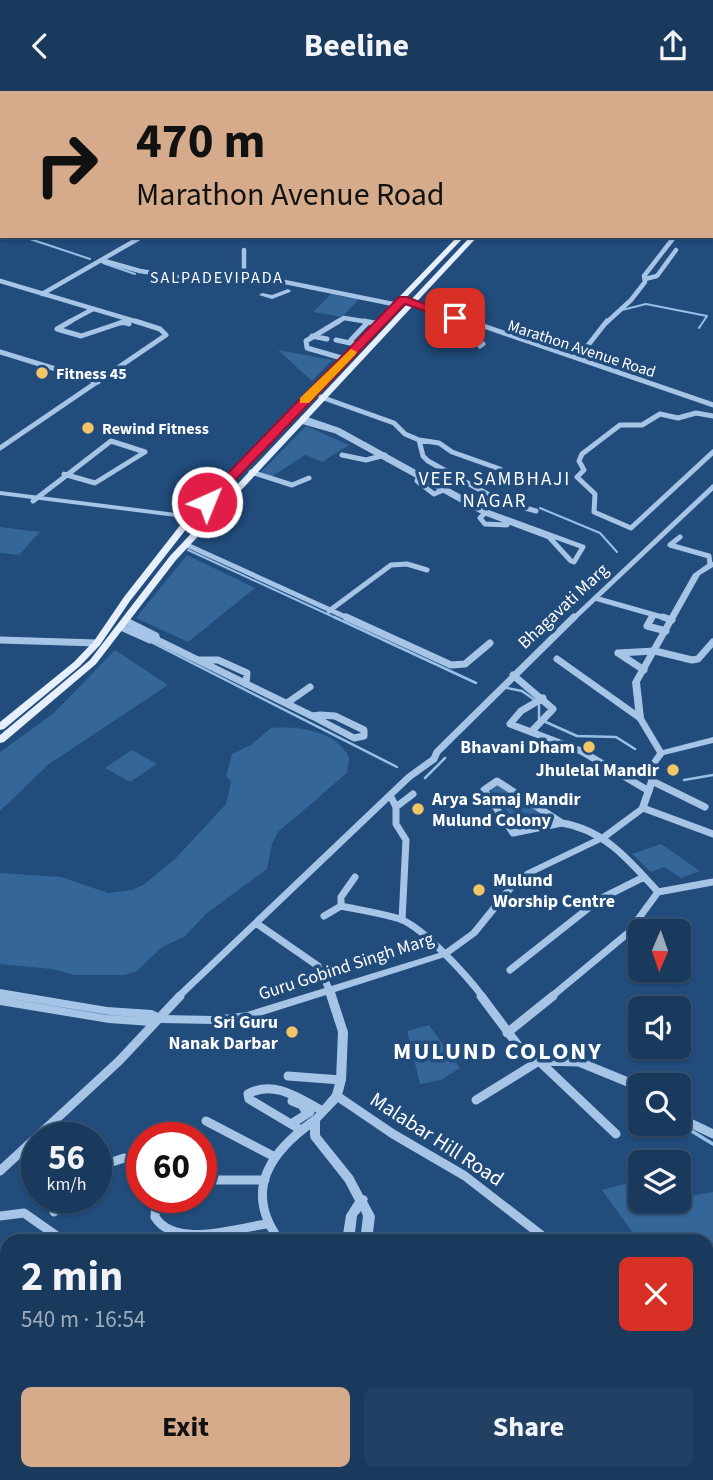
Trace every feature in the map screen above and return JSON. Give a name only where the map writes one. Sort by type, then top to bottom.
[{"type":"main road","points":[[0,740],[93,662],[173,558],[302,419],[460,238]]},
{"type":"main road","points":[[0,727],[77,664],[97,643],[127,599],[191,519],[379,324],[473,238]]},
{"type":"main road","points":[[176,519],[181,524],[180,532]]},
{"type":"street","points":[[42,294],[140,238]]},
{"type":"street","points":[[577,358],[614,313],[631,300],[645,279],[644,276],[673,238]]},
{"type":"street","name":"Marathon Avenue Road","points":[[244,250],[244,272],[250,275],[404,302],[713,405]]},
{"type":"street","points":[[645,279],[657,276],[676,250]]},
{"type":"street","points":[[101,260],[202,281]]},
{"type":"street","points":[[164,275],[167,267]]},
{"type":"street","points":[[0,281],[160,329],[166,335],[0,448]]},
{"type":"street","points":[[262,295],[272,297],[288,291]]},
{"type":"street","points":[[93,309],[57,329],[81,336],[123,322],[155,331],[160,329]]},
{"type":"street","points":[[345,359],[307,348],[306,341],[344,318],[379,324]]},
{"type":"street","points":[[351,340],[368,322]]},
{"type":"street","points":[[312,336],[327,339]]},
{"type":"street","points":[[336,340],[359,344]]},
{"type":"street","points":[[0,352],[98,382]]},
{"type":"street","points":[[321,397],[394,423],[419,440],[439,443],[452,452],[500,469]]},
{"type":"street","points":[[713,416],[696,413],[678,418],[660,414],[642,425],[620,425],[582,454],[579,461],[584,470],[577,477],[595,495],[594,512],[631,528],[713,452]]},
{"type":"street","points":[[302,419],[334,429],[510,524],[583,547],[582,553],[571,561],[558,549],[551,537]]},
{"type":"street","points":[[37,497],[64,474],[113,440],[145,452],[95,483],[64,474]]},
{"type":"street","points":[[419,440],[423,456],[428,461],[500,501],[536,511]]},
{"type":"street","points":[[360,443],[340,456],[366,460],[383,455]]},
{"type":"street","points":[[251,473],[292,485],[309,478]]},
{"type":"street","points":[[420,475],[417,481],[430,496],[445,489]]},
{"type":"street","name":"Bhagavati Marg","points":[[0,1171],[185,989],[391,797],[409,777],[434,759],[437,752],[513,675],[713,488]]},
{"type":"street","points":[[0,495],[37,497],[176,519],[191,519]]},
{"type":"street","points":[[65,503],[206,521]]},
{"type":"street","points":[[486,512],[480,518],[485,524],[510,524]]},
{"type":"street","points":[[640,718],[636,682],[655,651],[665,626],[697,574],[712,564],[709,556],[670,545],[680,537]]},
{"type":"street","points":[[187,545],[451,665],[465,664],[490,643]]},
{"type":"street","points":[[329,611],[391,565],[407,564],[427,570]]},
{"type":"street","points":[[595,598],[653,615],[665,626]]},
{"type":"street","points":[[653,615],[646,625],[665,626]]},
{"type":"street","points":[[123,624],[150,640],[157,640],[199,660],[354,738],[364,736],[364,730],[335,716],[312,716]]},
{"type":"street","points":[[0,640],[97,643]]},
{"type":"street","points":[[644,670],[618,653],[655,651],[692,660],[710,653],[713,642]]},
{"type":"street","points":[[557,659],[640,718],[661,753]]},
{"type":"street","points":[[513,675],[553,709],[531,732]]},
{"type":"street","points":[[287,703],[310,687]]},
{"type":"street","points":[[543,698],[522,711],[510,724],[580,751],[651,786],[705,807]]},
{"type":"street","points":[[0,716],[28,719]]},
{"type":"street","points":[[713,740],[661,753],[654,763],[651,786],[643,808],[713,834]]},
{"type":"street","points":[[562,823],[513,833],[484,790],[497,781],[562,823],[604,837],[658,892]]},
{"type":"street","points":[[396,807],[413,794]]},
{"type":"street","points":[[391,797],[396,807],[397,824],[406,840],[402,921]]},
{"type":"street","name":"Guru Gobind Singh Marg","points":[[0,1001],[155,1019],[214,1020],[247,1016],[445,954],[474,933],[512,886],[529,873],[604,837],[643,808]]},
{"type":"street","points":[[341,906],[341,897],[355,877]]},
{"type":"street","points":[[510,970],[600,899],[644,877]]},
{"type":"street","points":[[658,892],[713,882]]},
{"type":"street","points":[[508,1033],[587,970],[648,913],[658,892]]},
{"type":"street","points":[[324,916],[341,906],[402,921],[445,954],[467,976],[520,1048],[539,1061],[616,1134]]},
{"type":"street","points":[[256,923],[318,966],[344,1032],[341,1080],[337,1096],[273,1156],[262,1198],[267,1224],[275,1234]]},
{"type":"street","name":"Guru Gobind Singh Marg","points":[[0,993],[108,1015]]},
{"type":"street","points":[[476,1100],[539,1061],[579,1062],[628,1082]]},
{"type":"street","points":[[288,1076],[341,1080]]},
{"type":"street","points":[[301,1130],[249,1099],[248,1094],[260,1086],[267,1086],[305,1101],[316,1113],[315,1136],[362,1199],[369,1216],[367,1234]]},
{"type":"street","name":"Malabar Hill Road","points":[[337,1096],[393,1134],[465,1176],[540,1234]]},
{"type":"street","points":[[291,1124],[316,1113]]},
{"type":"street","points":[[206,1121],[273,1156]]},
{"type":"street","points":[[691,1123],[713,1134]]},
{"type":"street","points":[[217,1180],[265,1180]]},
{"type":"street","points":[[349,1234],[352,1216],[362,1199]]},
{"type":"street","points":[[0,1216],[24,1213],[54,1234]]},
{"type":"street","points":[[154,1213],[161,1226],[182,1234],[267,1224]]},
{"type":"shaded area","points":[[331,294],[359,299],[342,317],[313,312]]},
{"type":"shaded area","points":[[278,350],[332,360],[312,381]]},
{"type":"shaded area","points":[[306,426],[349,445],[322,462],[305,455],[271,477],[261,472]]},
{"type":"shaded area","points":[[0,527],[40,532],[19,555],[0,553]]},
{"type":"shaded area","points":[[187,555],[255,588],[188,642],[136,618]]},
{"type":"shaded area","points":[[115,650],[168,685],[49,764],[0,811],[0,752],[54,713]]},
{"type":"shaded area","points":[[271,728],[304,729],[326,736],[335,741],[349,758],[347,773],[278,832],[272,844],[267,869],[207,913],[184,937],[162,947],[137,971],[124,975],[75,975],[52,969],[0,964],[0,873],[61,877],[108,893],[132,890],[143,885],[174,860],[226,804],[231,782],[226,776],[232,754],[251,745]]},
{"type":"shaded area","points":[[132,750],[157,764],[130,782],[105,768]]},
{"type":"shaded area","points":[[498,785],[552,820],[521,830],[490,789]]},
{"type":"shaded area","points":[[661,844],[700,871],[681,878],[664,867],[651,872],[632,854]]},
{"type":"shaded area","points":[[429,1025],[460,1068],[441,1080],[420,1084],[407,1031]]},
{"type":"shaded area","points":[[628,1183],[628,1213],[691,1213],[691,1196],[713,1192],[713,1234],[634,1234],[602,1190]]},
{"type":"waterway","points":[[27,238],[90,259]]},
{"type":"waterway","points":[[103,263],[135,274]]},
{"type":"waterway","points":[[622,310],[646,304],[707,316],[699,328]]},
{"type":"waterway","points":[[540,508],[600,533],[617,552]]},
{"type":"waterway","points":[[188,550],[338,619]]},
{"type":"waterway","points":[[334,617],[476,683]]},
{"type":"waterway","points":[[153,643],[397,767]]},
{"type":"waterway","points":[[507,688],[522,691],[539,703],[539,719],[577,736],[616,737],[635,749]]},
{"type":"waterway","points":[[425,778],[445,758]]},
{"type":"waterway","points":[[684,780],[713,775]]},
{"type":"waterway","points":[[691,1131],[713,1144]]},
{"type":"slow traffic","points":[[305,401],[351,352]]},
{"type":"place","name":"Fitness 45","points":[[42,373]]},
{"type":"place","name":"Rewind Fitness","points":[[88,428]]},
{"type":"place","name":"Bhavani Dham","points":[[589,747]]},
{"type":"place","name":"Jhulelal Mandir","points":[[673,770]]},
{"type":"place","name":"Arya Samaj Mandir Mulund Colony","points":[[418,809]]},
{"type":"place","name":"Mulund Worship Centre","points":[[479,890]]},
{"type":"place","name":"Sri Guru Nanak Darbar","points":[[292,1032]]},
{"type":"district","name":"SALPADEVIPADA","points":[[217,277]]},
{"type":"district","name":"VEER SAMBHAJI NAGAR","points":[[495,489]]},
{"type":"district","name":"MULUND COLONY","points":[[498,1051]]},
{"type":"route","points":[[207,502],[403,299],[455,318]]}]
